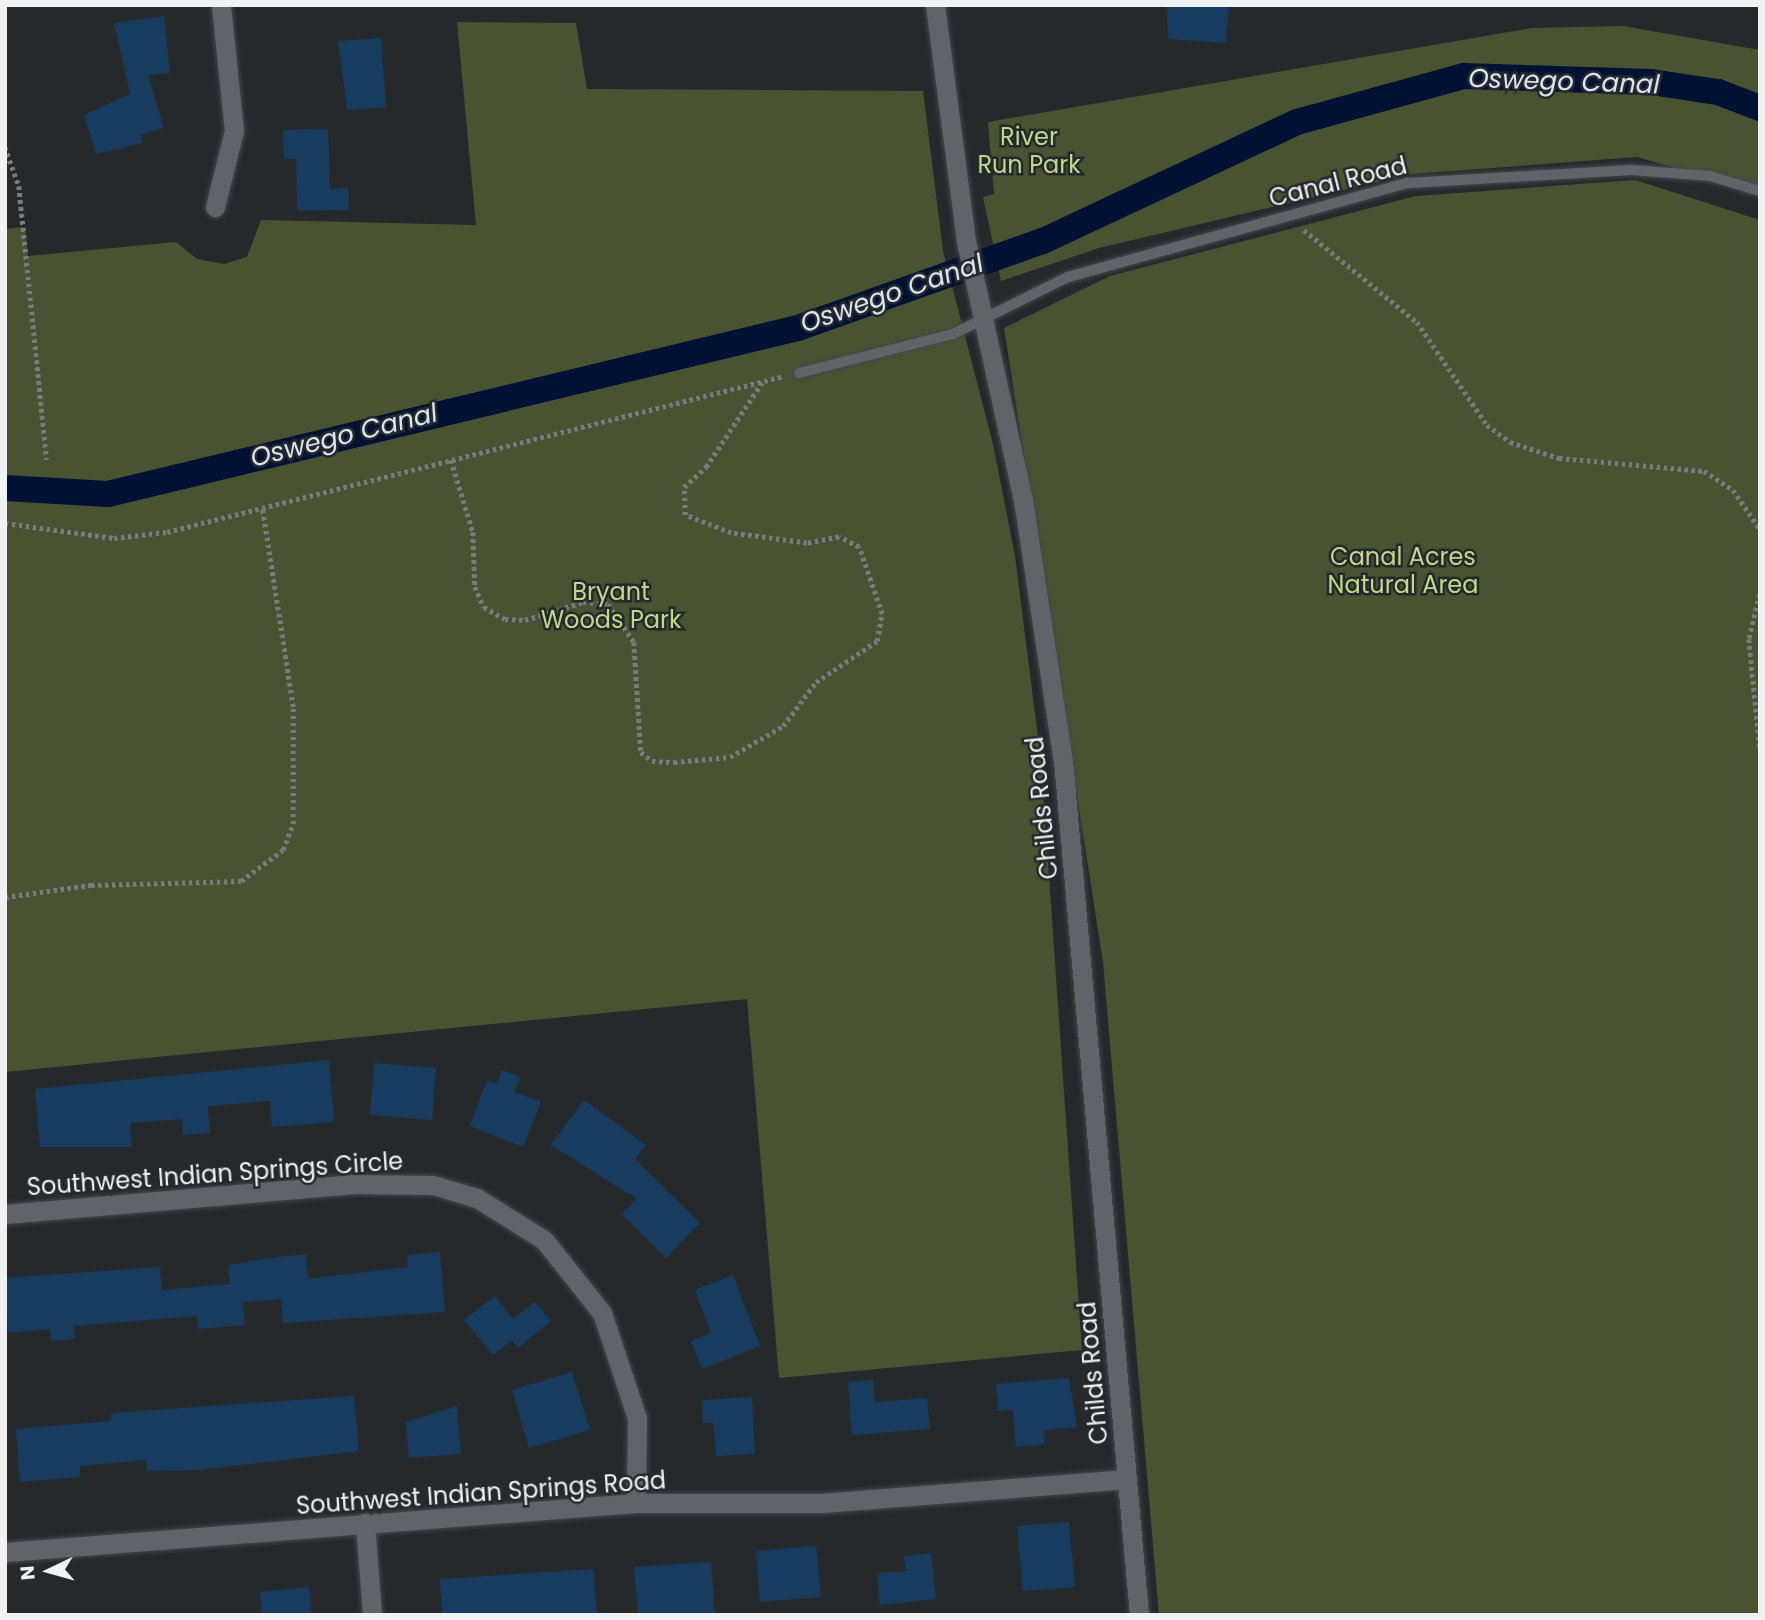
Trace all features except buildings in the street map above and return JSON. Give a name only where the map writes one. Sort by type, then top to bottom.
[{"type":"street","points":[[215,207],[234,131],[221,5]]},
{"type":"street","name":"Childs Road","points":[[935,5],[976,294],[1023,500],[1063,760],[1139,1615]]},
{"type":"street","name":"Southwest Indian Springs Circle","points":[[5,1214],[352,1184],[433,1185],[477,1198],[544,1240],[602,1313],[637,1418],[636,1503]]},
{"type":"street","name":"Southwest Indian Springs Road","points":[[5,1552],[636,1503],[822,1503],[1127,1479]]},
{"type":"street","points":[[365,1523],[372,1615]]},
{"type":"lane","name":"Canal Road","points":[[799,373],[953,334],[982,317],[1069,277],[1408,183],[1605,171],[1710,176],[1760,191]]},
{"type":"path","points":[[5,146],[19,186],[47,460]]},
{"type":"path","points":[[1289,216],[1417,322],[1487,425],[1510,442],[1559,458],[1704,471],[1733,490],[1760,529]]},
{"type":"path","points":[[5,523],[140,537],[799,373]]},
{"type":"path","points":[[451,460],[473,532],[475,587],[484,607],[505,619],[525,620],[583,602],[608,604],[634,642],[640,752],[652,761],[722,759],[783,726],[816,682],[877,641],[882,614],[869,565],[859,547],[839,537],[774,540],[685,515],[684,487],[713,458],[763,381]]},
{"type":"path","points":[[5,897],[92,885],[241,881],[283,850],[293,824],[293,707],[262,507]]},
{"type":"path","points":[[1760,594],[1748,639],[1760,750]]},
{"type":"green space","name":"Bryant Woods Park","points":[[457,22],[576,23],[587,89],[923,91],[943,251],[993,444],[1015,556],[1041,761],[1082,1350],[779,1378],[747,999],[5,1072],[5,229],[25,227],[28,256],[176,242],[197,259],[224,264],[247,257],[261,220],[476,225]]},
{"type":"green space","name":"River Run Park","points":[[1623,26],[1760,50],[1760,192],[1637,157],[1412,174],[1099,248],[1001,281],[983,197],[994,194],[988,122],[1532,28]]},
{"type":"green space","name":"Canal Acres Natural Area","points":[[1635,180],[1760,220],[1760,1615],[1159,1615],[1103,962],[1004,328],[1110,276],[1416,196]]},
{"type":"waterway","name":"Oswego Canal","points":[[5,488],[108,494],[798,328],[1043,241],[1297,122],[1464,76],[1651,82],[1718,92],[1760,108]]}]
